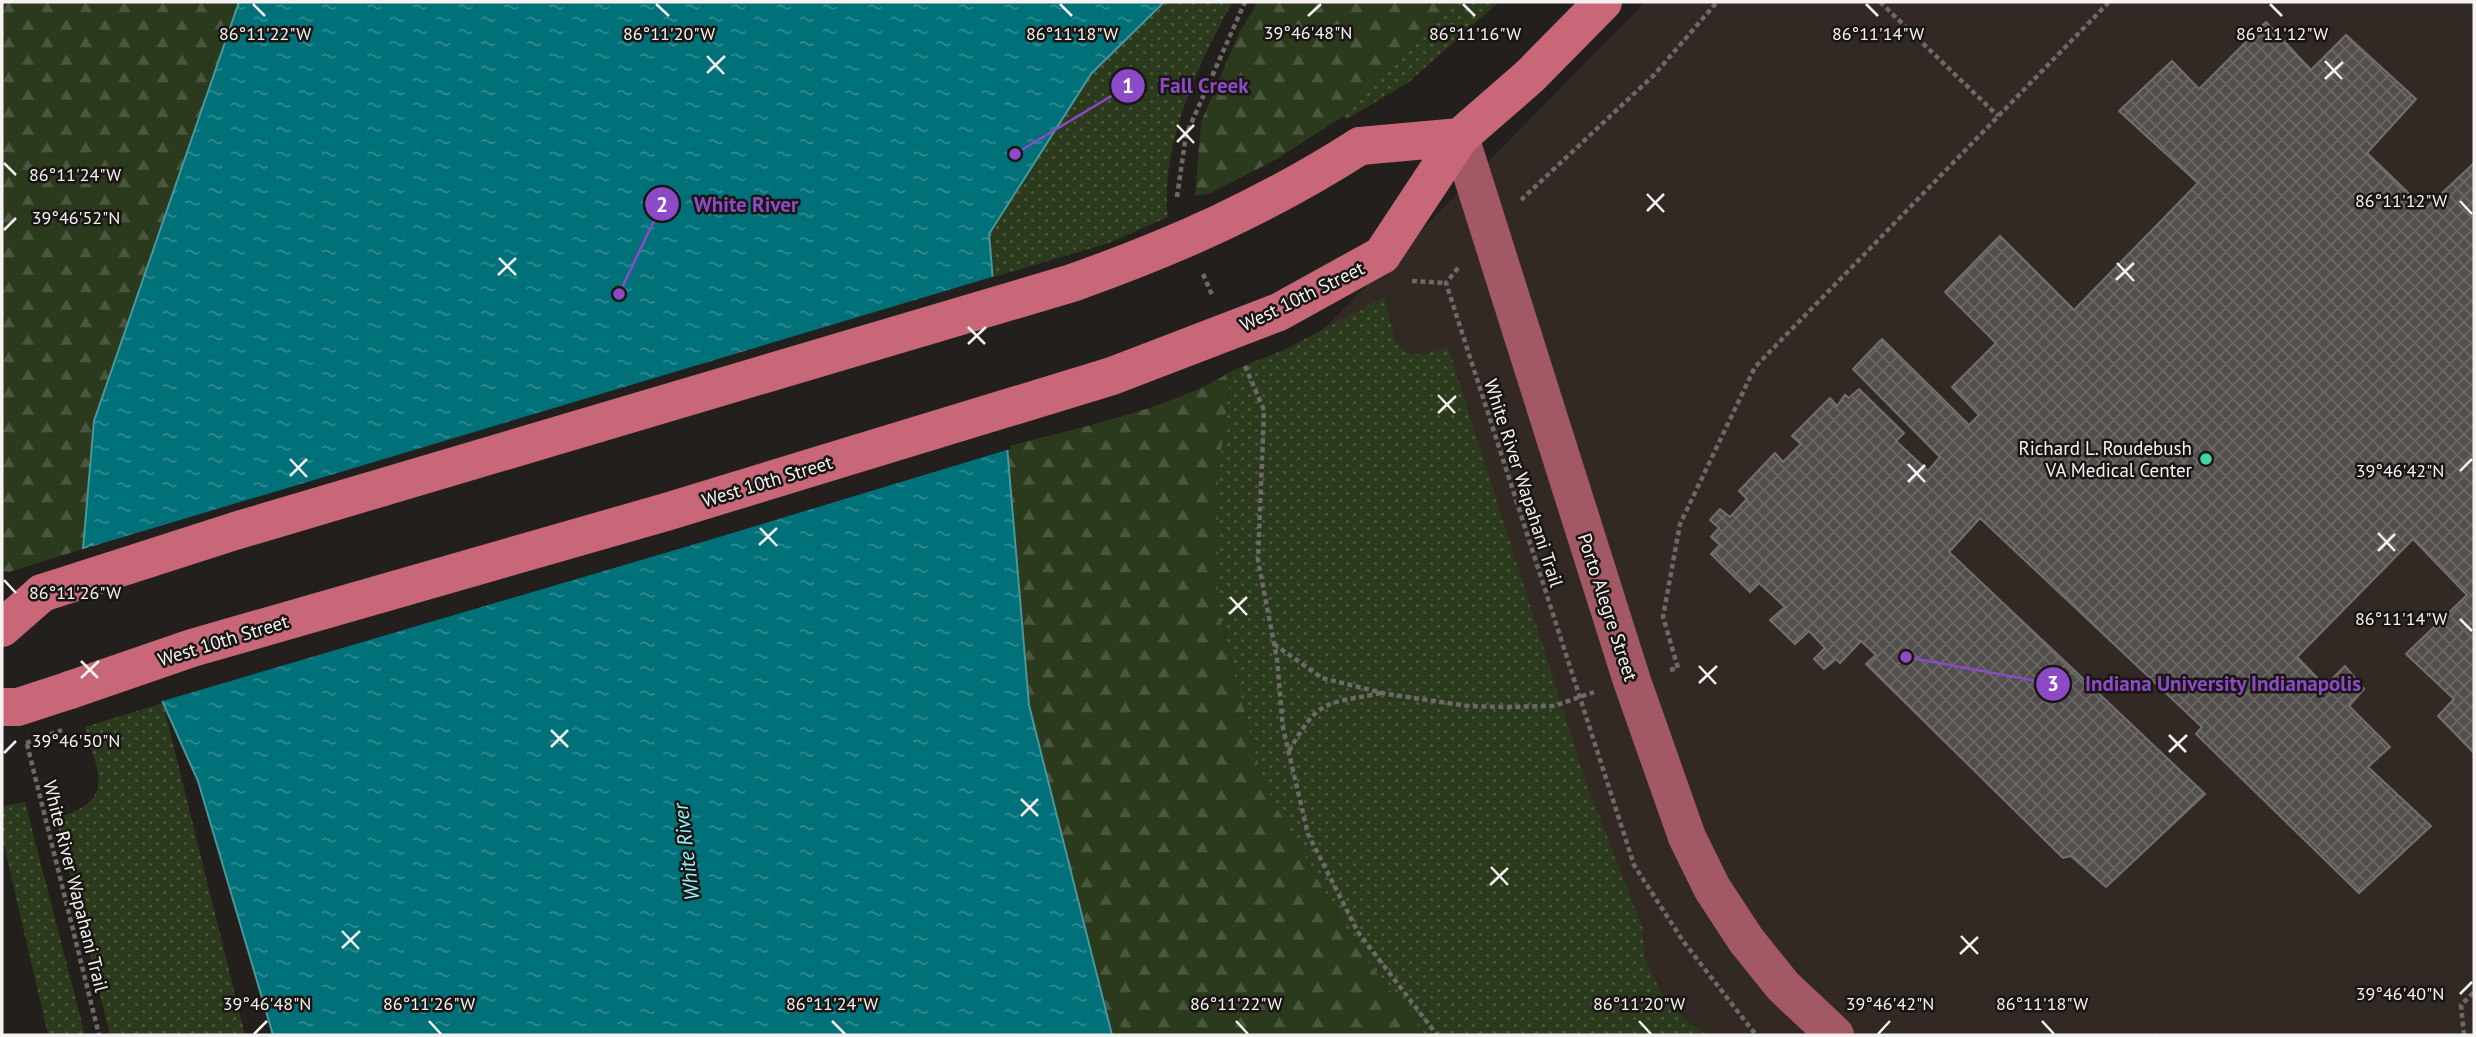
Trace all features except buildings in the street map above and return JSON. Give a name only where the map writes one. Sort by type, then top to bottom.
[{"type":"main road","name":"West 10th Street","points":[[2,707],[18,707],[192,648],[666,512],[1112,376],[1279,313],[1382,255],[1460,137],[1539,68],[1603,2]]},
{"type":"main road","points":[[2,628],[42,593],[222,535],[1072,283],[1207,232],[1273,198],[1360,146],[1460,137]]},
{"type":"street","name":"Porto Alegre Street","points":[[1460,137],[1487,231],[1632,681],[1687,837],[1712,888],[1766,966],[1835,1035]]},
{"type":"path","name":"White River Wapahani Trail","points":[[1717,2],[1654,75],[1487,231],[1446,283],[1634,865],[1683,941],[1756,1035]]},
{"type":"path","points":[[1880,2],[1998,116]]},
{"type":"path","points":[[1274,644],[1322,678],[1382,693],[1468,706],[1554,706],[1579,696],[1678,668],[1663,617],[1680,524],[1755,367],[2109,2]]},
{"type":"path","points":[[1277,659],[1283,728],[1308,834],[1358,932],[1437,1035]]},
{"type":"path","points":[[1288,752],[1312,715],[1328,702],[1382,693]]},
{"type":"path","name":"White River Wapahani Trail","points":[[26,743],[99,1035]]},
{"type":"path","points":[[2464,1035],[2461,1005],[2474,992]]},
{"type":"shaded area","points":[[1645,2],[2474,2],[2474,1035],[1539,1035],[1263,391]]},
{"type":"green space","points":[[2,2],[239,2],[94,421],[83,549],[9,572],[2,571]]},
{"type":"green space","points":[[1164,2],[1233,2],[1207,50],[1184,106],[1170,163],[1168,217],[1109,243],[991,278],[989,234],[1091,74]]},
{"type":"green space","points":[[1258,2],[1451,2],[1342,117],[1275,160],[1211,193],[1195,196],[1201,122],[1239,33]]},
{"type":"green space","points":[[1451,2],[1499,2],[1409,82],[1347,119],[1342,117]]},
{"type":"green space","points":[[1384,297],[1395,341],[1409,354],[1424,354],[1448,347],[1586,782],[1642,926],[1645,959],[1661,992],[1686,1021],[1708,1035],[1425,1035],[1353,942],[1263,783],[1218,610],[1218,477],[1231,371],[1286,349]]},
{"type":"green space","points":[[1231,371],[1218,477],[1218,610],[1263,783],[1353,942],[1425,1035],[1112,1035],[1029,705],[1006,447],[1153,407],[1208,384]]},
{"type":"green space","points":[[163,703],[245,1035],[110,1035],[56,818],[88,803],[95,794],[98,773],[85,727]]},
{"type":"green space","points":[[25,802],[85,1035],[48,1035],[2,837],[2,806]]},
{"type":"water","points":[[239,2],[1164,2],[1091,74],[989,234],[1029,705],[1112,1035],[273,1035],[198,781],[92,544],[83,549],[94,421]]},
{"type":"pier","points":[[995,276],[1010,449],[719,537],[159,702],[90,548],[84,552],[80,550]]},
{"type":"place","name":"Fall Creek","points":[[1015,154]]},
{"type":"place","name":"White River","points":[[619,294]]},
{"type":"place","name":"Richard L. Roudebush VA Medical Center","points":[[2206,459]]},
{"type":"place","name":"Indiana University Indianapolis","points":[[1906,657]]}]
